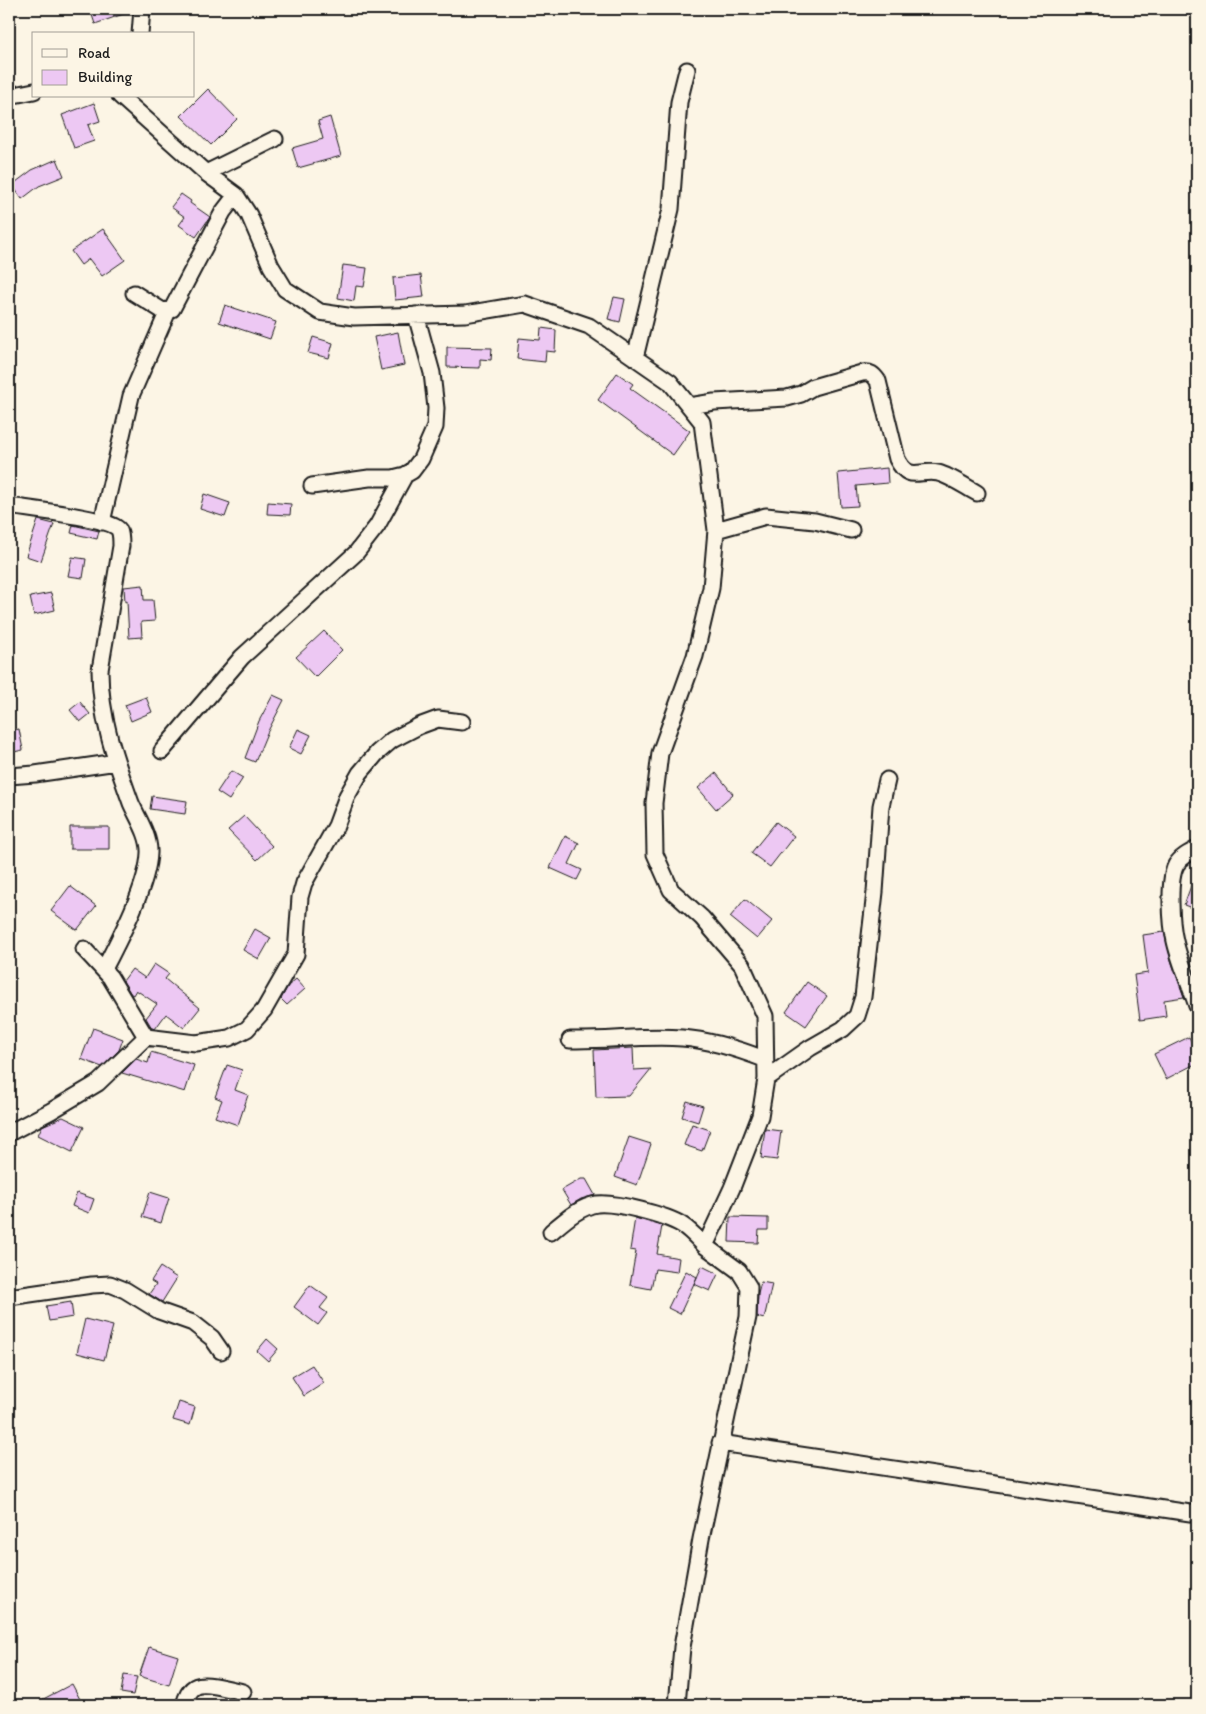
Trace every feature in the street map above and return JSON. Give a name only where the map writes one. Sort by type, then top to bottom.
[{"type":"street","points":[[140,32],[142,9]]},
{"type":"street","points":[[635,358],[671,209],[679,102],[687,70]]},
{"type":"street","points":[[9,96],[32,91]]},
{"type":"street","points":[[122,98],[206,173],[236,195],[249,215],[271,266],[284,288],[320,312],[354,318],[465,314],[525,304],[589,326],[670,382],[702,422],[716,530],[711,588],[696,656],[660,753],[654,803],[655,854],[671,890],[702,918],[742,965],[765,1016],[764,1059],[766,1079],[760,1116],[732,1188],[705,1246]]},
{"type":"street","points":[[206,173],[275,139]]},
{"type":"street","points":[[102,522],[131,396],[168,311],[175,305],[223,212],[236,195]]},
{"type":"street","points":[[134,293],[163,311],[168,311]]},
{"type":"street","points":[[312,486],[369,478],[393,478],[412,471],[421,459],[435,427],[436,408],[432,373],[416,315]]},
{"type":"street","points":[[689,406],[714,402],[787,398],[813,388],[870,372],[878,381],[897,459],[901,468],[910,474],[937,473],[977,493]]},
{"type":"street","points":[[162,751],[242,657],[356,553],[377,526],[405,475]]},
{"type":"street","points":[[9,506],[113,525],[119,530],[121,538],[122,546],[100,670],[105,722],[132,805],[141,822],[149,852],[139,894],[104,969]]},
{"type":"street","points":[[716,530],[766,516],[815,521],[852,530]]},
{"type":"street","points":[[146,1037],[196,1043],[229,1038],[247,1029],[264,1010],[296,954],[300,897],[304,883],[336,826],[346,796],[360,773],[377,752],[392,740],[419,726],[438,719],[462,722]]},
{"type":"street","points":[[9,776],[117,762]]},
{"type":"street","points":[[766,1079],[810,1048],[843,1029],[857,1016],[863,997],[875,892],[881,806],[887,780]]},
{"type":"street","points":[[1197,849],[1177,863],[1172,873],[1171,897],[1175,940],[1197,1006]]},
{"type":"street","points":[[84,949],[110,977],[146,1037]]},
{"type":"street","points":[[9,1132],[98,1084],[146,1037]]},
{"type":"street","points":[[570,1040],[600,1041],[644,1037],[683,1038],[728,1046],[764,1059]]},
{"type":"street","points":[[551,1232],[573,1214],[596,1204],[627,1207],[660,1215],[683,1225],[705,1246],[739,1271],[750,1287],[748,1317],[701,1538],[682,1647],[676,1704]]},
{"type":"street","points":[[9,1297],[110,1284],[125,1290],[159,1310],[193,1323],[212,1338],[221,1351]]},
{"type":"street","points":[[720,1443],[1197,1514]]},
{"type":"street","points":[[184,1705],[187,1695],[196,1686],[203,1685],[243,1692]]},
{"type":"building","points":[[90,9],[133,9],[95,24]]},
{"type":"building","points":[[208,89],[237,119],[211,145],[181,116]]},
{"type":"building","points":[[94,103],[100,121],[88,125],[94,141],[74,148],[62,115]]},
{"type":"building","points":[[330,117],[341,156],[298,168],[292,148],[323,139],[318,121]]},
{"type":"building","points":[[57,159],[64,176],[39,186],[22,199],[12,185],[32,170]]},
{"type":"building","points":[[181,194],[210,217],[196,237],[179,225],[185,217],[171,207]]},
{"type":"building","points":[[103,229],[125,260],[102,276],[89,259],[81,265],[71,251]]},
{"type":"building","points":[[343,265],[367,268],[364,287],[356,286],[354,301],[338,298]]},
{"type":"building","points":[[421,275],[424,297],[395,300],[393,278]]},
{"type":"building","points":[[614,297],[625,299],[620,322],[608,319]]},
{"type":"building","points":[[225,305],[276,322],[270,339],[219,322]]},
{"type":"building","points":[[541,328],[556,330],[555,352],[546,351],[545,362],[517,359],[519,338],[540,340]]},
{"type":"building","points":[[398,332],[404,365],[381,370],[374,337]]},
{"type":"building","points":[[313,337],[333,343],[329,358],[308,353]]},
{"type":"building","points":[[447,347],[492,348],[491,360],[480,359],[480,368],[447,367]]},
{"type":"building","points":[[617,373],[633,384],[630,388],[690,431],[673,455],[598,400]]},
{"type":"building","points":[[887,468],[888,483],[856,486],[858,506],[841,507],[838,473]]},
{"type":"building","points":[[204,494],[230,503],[225,517],[200,509]]},
{"type":"building","points":[[268,502],[291,504],[290,515],[267,514]]},
{"type":"building","points":[[38,520],[54,524],[41,561],[26,556]]},
{"type":"building","points":[[73,525],[99,531],[97,539],[71,533]]},
{"type":"building","points":[[72,557],[86,559],[83,578],[68,576]]},
{"type":"building","points":[[143,585],[144,600],[153,600],[155,621],[141,622],[142,637],[129,638],[127,601],[125,602],[124,587]]},
{"type":"building","points":[[51,593],[55,610],[34,615],[30,597]]},
{"type":"building","points":[[324,631],[342,650],[315,677],[296,657]]},
{"type":"building","points":[[273,695],[284,700],[255,762],[245,758],[259,721]]},
{"type":"building","points":[[146,697],[152,712],[131,721],[125,705]]},
{"type":"building","points":[[80,702],[90,714],[80,722],[70,710]]},
{"type":"building","points":[[19,729],[23,750],[9,753],[9,731]]},
{"type":"building","points":[[298,729],[311,735],[301,754],[289,748]]},
{"type":"building","points":[[231,771],[243,778],[229,800],[217,792]]},
{"type":"building","points":[[716,773],[733,794],[716,809],[698,788]]},
{"type":"building","points":[[152,796],[187,801],[185,814],[150,809]]},
{"type":"building","points":[[244,816],[272,846],[257,860],[228,830]]},
{"type":"building","points":[[776,822],[794,836],[770,867],[751,853]]},
{"type":"building","points":[[70,827],[109,827],[109,849],[70,849]]},
{"type":"building","points":[[565,836],[579,843],[569,864],[582,870],[577,880],[550,868]]},
{"type":"building","points":[[1197,872],[1197,910],[1184,905]]},
{"type":"building","points":[[70,886],[96,906],[77,930],[51,911]]},
{"type":"building","points":[[745,899],[772,921],[757,939],[730,917]]},
{"type":"building","points":[[255,929],[271,938],[259,959],[243,950]]},
{"type":"building","points":[[1164,932],[1171,960],[1184,997],[1164,1000],[1166,1016],[1140,1020],[1134,975],[1148,973],[1143,935]]},
{"type":"building","points":[[154,964],[169,974],[165,979],[200,1008],[184,1028],[166,1014],[155,1029],[152,1028],[146,1018],[157,1004],[136,990],[133,995],[131,994],[123,981],[132,969],[145,978]]},
{"type":"building","points":[[296,979],[305,989],[287,1005],[281,999],[288,986]]},
{"type":"building","points":[[807,982],[827,996],[806,1026],[786,1012]]},
{"type":"building","points":[[93,1028],[123,1039],[119,1050],[102,1067],[81,1059]]},
{"type":"building","points":[[1189,1037],[1197,1053],[1197,1063],[1166,1079],[1154,1054]]},
{"type":"building","points":[[633,1048],[634,1070],[651,1069],[629,1096],[596,1097],[594,1050]]},
{"type":"building","points":[[151,1052],[194,1065],[185,1092],[122,1073],[136,1059],[148,1063]]},
{"type":"building","points":[[227,1065],[242,1070],[235,1090],[248,1095],[238,1125],[215,1117],[222,1100],[215,1097]]},
{"type":"building","points":[[687,1101],[703,1106],[698,1122],[682,1117]]},
{"type":"building","points":[[63,1117],[84,1127],[72,1152],[38,1135],[42,1126]]},
{"type":"building","points":[[692,1124],[710,1130],[702,1151],[684,1145]]},
{"type":"building","points":[[765,1129],[781,1131],[777,1160],[761,1158]]},
{"type":"building","points":[[629,1137],[651,1144],[637,1185],[615,1177]]},
{"type":"building","points":[[581,1179],[586,1179],[595,1195],[581,1199],[571,1205],[562,1190]]},
{"type":"building","points":[[150,1192],[169,1198],[161,1223],[142,1217]]},
{"type":"building","points":[[77,1193],[94,1199],[89,1213],[72,1206]]},
{"type":"building","points":[[730,1217],[768,1218],[768,1230],[759,1230],[758,1243],[729,1242]]},
{"type":"building","points":[[635,1218],[662,1226],[657,1254],[679,1258],[677,1272],[655,1269],[651,1289],[630,1285],[636,1251],[630,1250]]},
{"type":"building","points":[[702,1266],[718,1274],[710,1291],[694,1284]]},
{"type":"building","points":[[160,1267],[177,1278],[162,1302],[149,1294],[156,1284],[151,1281]]},
{"type":"building","points":[[686,1271],[697,1277],[680,1314],[668,1308]]},
{"type":"building","points":[[761,1282],[772,1284],[764,1319],[757,1317],[758,1294]]},
{"type":"building","points":[[310,1285],[328,1298],[320,1308],[327,1313],[318,1325],[294,1307]]},
{"type":"building","points":[[71,1302],[73,1317],[49,1321],[46,1306]]},
{"type":"building","points":[[85,1319],[113,1326],[104,1360],[77,1353]]},
{"type":"building","points":[[267,1339],[278,1349],[268,1361],[257,1351]]},
{"type":"building","points":[[312,1365],[324,1383],[304,1396],[292,1377]]},
{"type":"building","points":[[179,1402],[195,1407],[190,1425],[173,1420]]},
{"type":"building","points":[[149,1647],[178,1656],[169,1685],[139,1676]]},
{"type":"building","points":[[124,1675],[137,1677],[133,1695],[121,1693]]},
{"type":"building","points":[[72,1684],[83,1705],[32,1705]]}]
